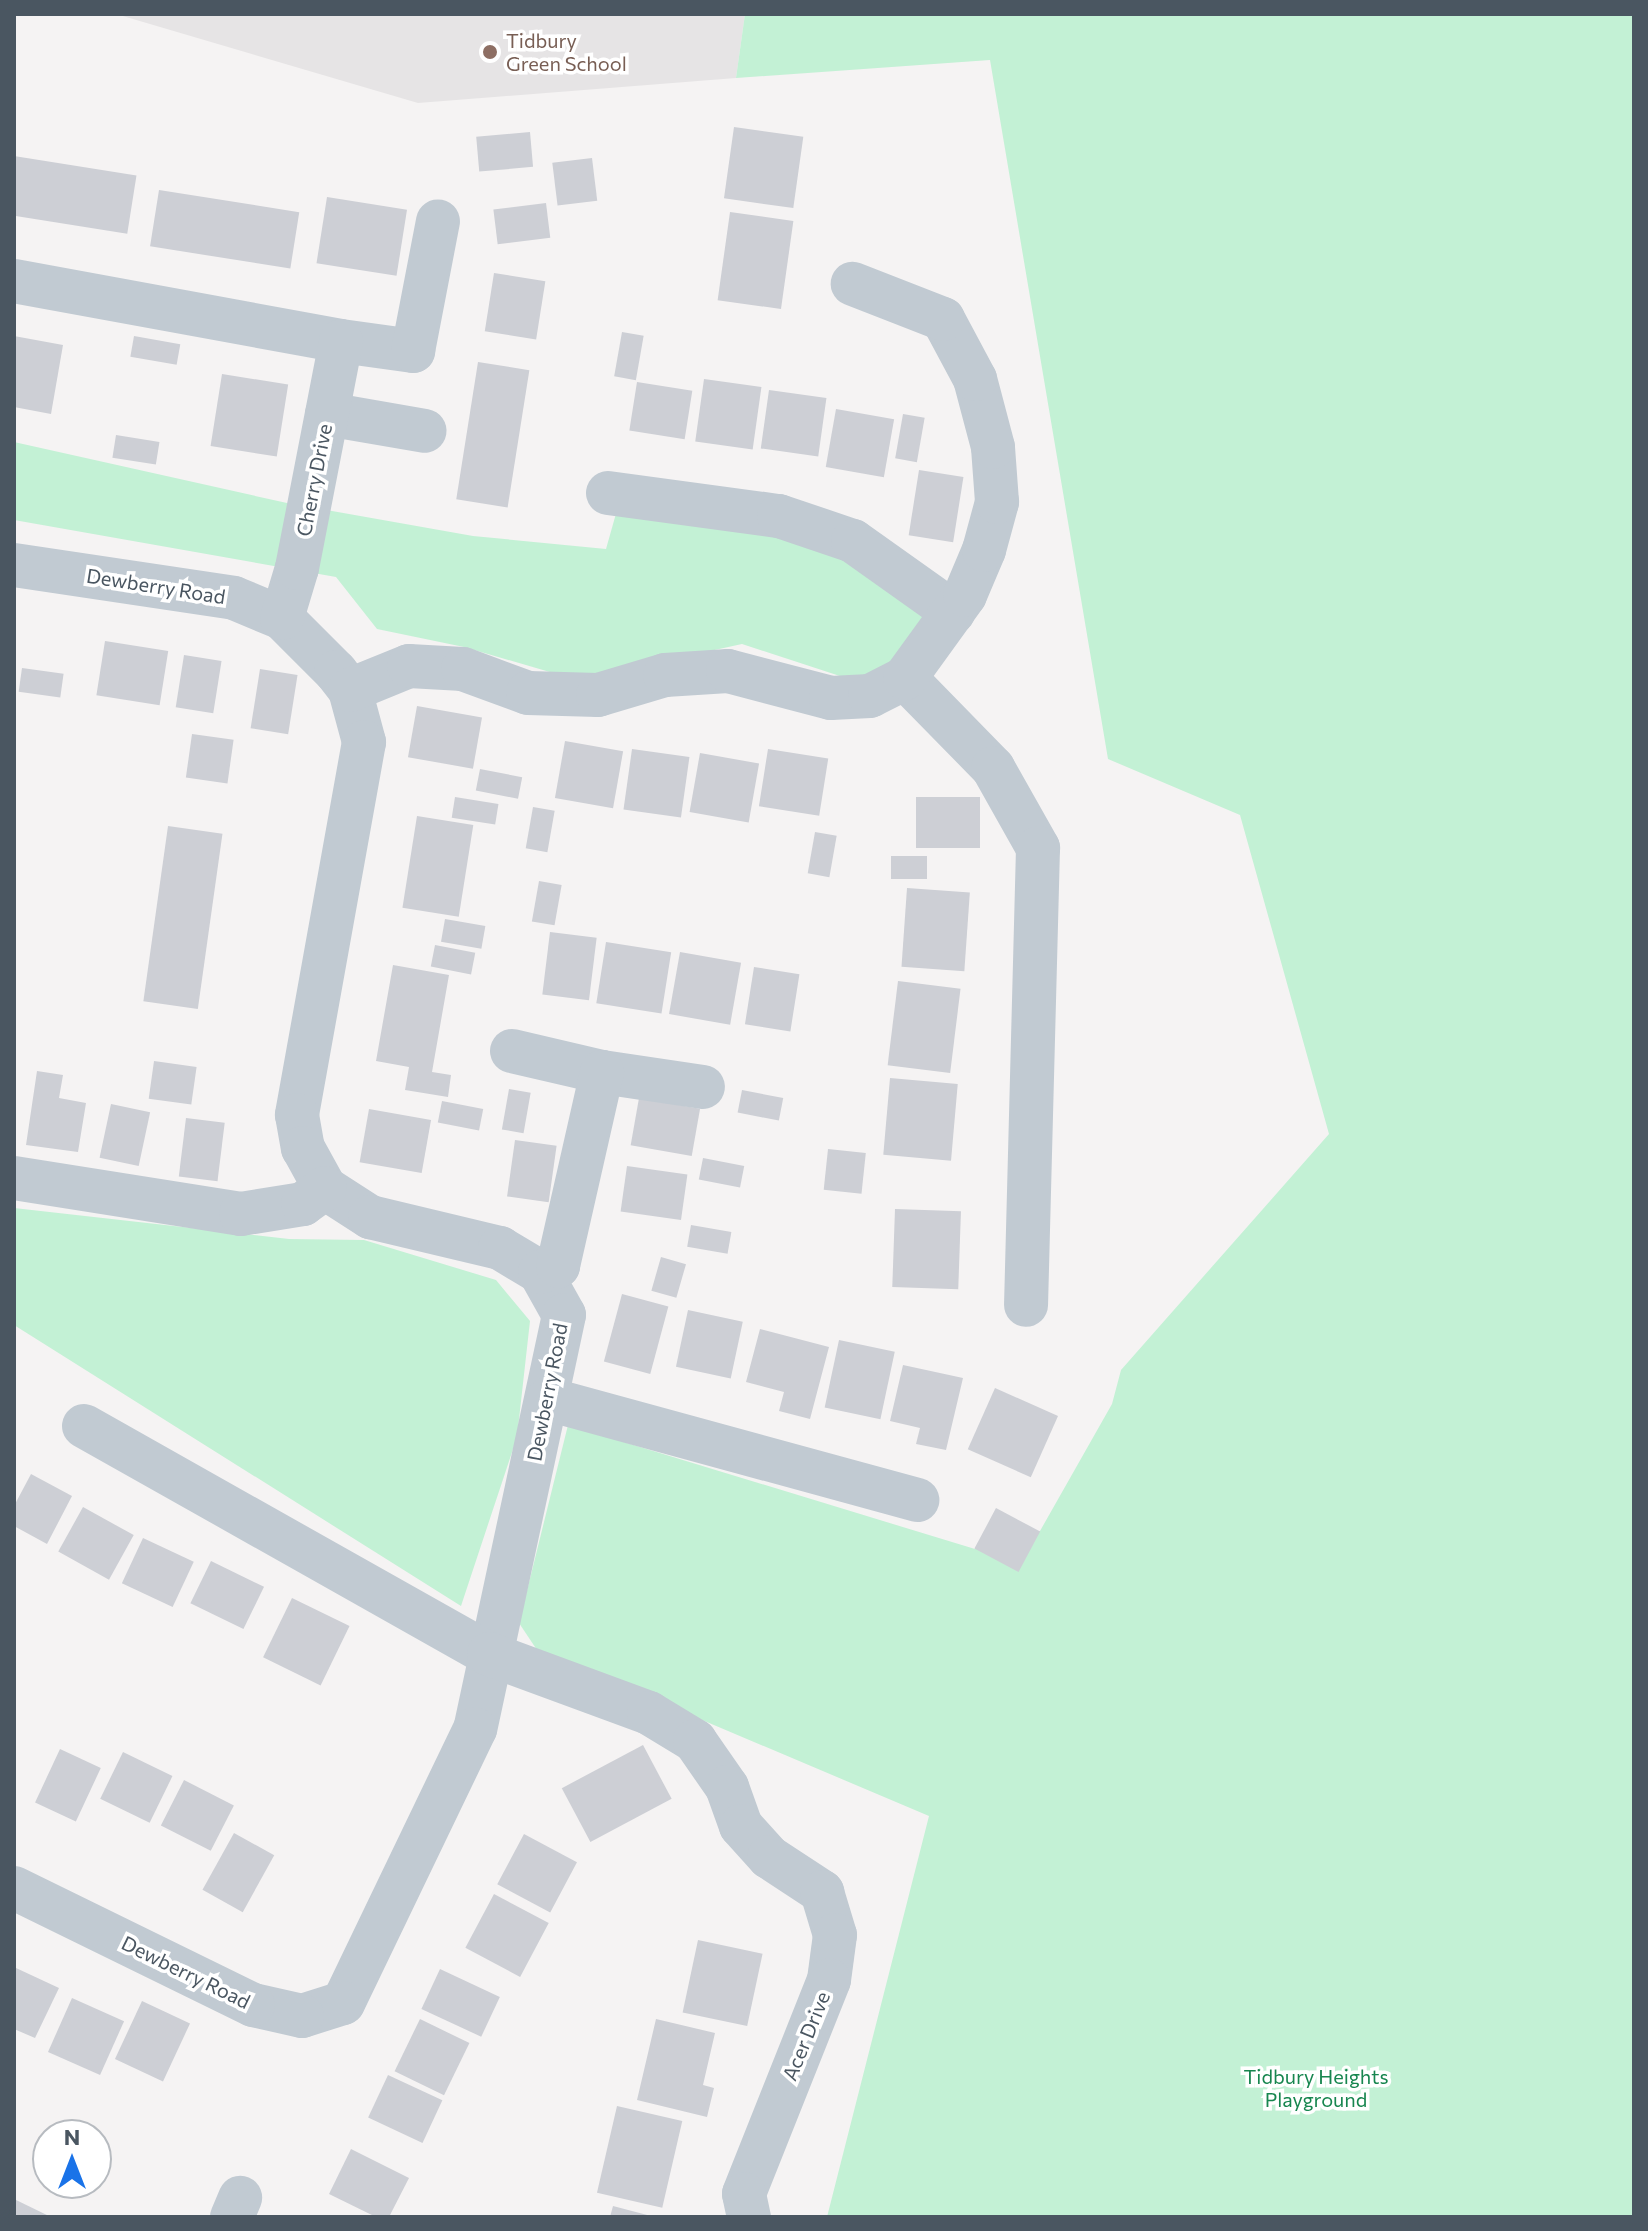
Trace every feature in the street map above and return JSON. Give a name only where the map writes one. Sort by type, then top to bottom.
[{"type":"street","points":[[14,281],[341,341],[413,351],[438,221]]},
{"type":"street","points":[[350,690],[409,666],[463,669],[528,693],[598,695],[665,675],[728,671],[831,698],[870,696],[905,678],[959,604],[984,550],[997,502],[993,447],[975,379],[943,319],[853,284]]},
{"type":"street","name":"Cherry Drive","points":[[282,618],[297,568],[341,341]]},
{"type":"street","points":[[327,414],[425,431]]},
{"type":"street","points":[[608,493],[779,516],[853,541],[959,604]]},
{"type":"street","name":"Dewberry Road","points":[[14,565],[234,598],[282,618],[350,690],[364,742],[297,1115],[303,1148],[325,1188],[370,1217],[500,1248],[540,1272],[564,1315],[475,1729],[343,2003],[302,2016],[253,2005],[14,1888]]},
{"type":"street","points":[[905,678],[993,768],[1038,848],[1026,1305]]},
{"type":"street","points":[[512,1051],[602,1072],[703,1087]]},
{"type":"street","points":[[540,1272],[558,1266],[602,1072]]},
{"type":"street","points":[[14,1178],[241,1214],[303,1204],[325,1188]]},
{"type":"street","points":[[548,1399],[917,1500]]},
{"type":"street","name":"Acer Drive","points":[[84,1426],[489,1654],[649,1713],[695,1741],[727,1787],[741,1826],[769,1857],[822,1892],[835,1935],[829,1980],[744,2194],[749,2217]]},
{"type":"shaded area","name":"Tidbury Green School","points":[[116,14],[745,14],[736,78],[418,103]]},
{"type":"green space","name":"Tidbury Heights Playground","points":[[745,14],[1634,14],[1634,2217],[827,2217],[929,1816],[537,1650],[519,1623],[568,1425],[975,1549],[1040,1531],[1112,1404],[1121,1370],[1329,1134],[1240,815],[1108,759],[990,60],[736,78]]},
{"type":"green space","points":[[14,442],[287,503],[473,536],[606,549],[617,510],[779,529],[848,556],[931,618],[890,672],[846,678],[742,644],[577,680],[464,647],[377,629],[336,577],[14,520]]},
{"type":"green space","points":[[14,1208],[289,1239],[364,1240],[496,1280],[530,1321],[517,1437],[461,1606],[14,1325]]},
{"type":"building","points":[[734,127],[803,137],[793,208],[724,198]]},
{"type":"building","points":[[530,132],[533,167],[479,172],[476,137]]},
{"type":"building","points":[[14,156],[136,175],[127,234],[14,216]]},
{"type":"building","points":[[592,158],[597,201],[558,206],[552,163]]},
{"type":"building","points":[[159,190],[299,212],[290,269],[150,246]]},
{"type":"building","points":[[327,197],[407,210],[397,276],[317,263]]},
{"type":"building","points":[[546,203],[550,238],[498,244],[493,209]]},
{"type":"building","points":[[730,212],[793,221],[781,309],[718,300]]},
{"type":"building","points":[[494,273],[545,281],[536,339],[485,331]]},
{"type":"building","points":[[622,332],[644,336],[636,380],[614,376]]},
{"type":"building","points":[[14,336],[63,345],[51,414],[14,407]]},
{"type":"building","points":[[134,336],[180,344],[177,365],[130,357]]},
{"type":"building","points":[[478,362],[529,370],[508,507],[456,499]]},
{"type":"building","points":[[222,374],[288,384],[277,457],[211,446]]},
{"type":"building","points":[[704,379],[761,387],[753,449],[695,441]]},
{"type":"building","points":[[637,382],[692,391],[685,439],[629,430]]},
{"type":"building","points":[[769,390],[826,398],[818,456],[761,448]]},
{"type":"building","points":[[836,409],[894,419],[884,477],[826,467]]},
{"type":"building","points":[[903,414],[925,418],[917,462],[895,458]]},
{"type":"building","points":[[116,435],[159,442],[156,465],[112,458]]},
{"type":"building","points":[[919,470],[963,477],[953,542],[909,535]]},
{"type":"building","points":[[105,641],[168,651],[160,705],[96,695]]},
{"type":"building","points":[[184,655],[222,661],[213,713],[176,707]]},
{"type":"building","points":[[22,668],[64,674],[60,698],[19,692]]},
{"type":"building","points":[[260,669],[298,675],[288,734],[251,728]]},
{"type":"building","points":[[417,706],[482,717],[473,769],[408,757]]},
{"type":"building","points":[[192,734],[234,740],[227,783],[186,778]]},
{"type":"building","points":[[565,741],[623,751],[613,808],[555,798]]},
{"type":"building","points":[[632,749],[689,757],[681,817],[624,809]]},
{"type":"building","points":[[768,749],[828,759],[819,816],[759,806]]},
{"type":"building","points":[[700,753],[759,763],[749,823],[690,812]]},
{"type":"building","points":[[480,769],[522,777],[518,799],[476,791]]},
{"type":"building","points":[[455,797],[498,804],[495,825],[452,818]]},
{"type":"building","points":[[916,797],[980,797],[980,848],[916,848]]},
{"type":"building","points":[[533,807],[555,811],[547,852],[526,848]]},
{"type":"building","points":[[417,816],[473,825],[459,917],[402,908]]},
{"type":"building","points":[[168,826],[222,834],[198,1009],[143,1001]]},
{"type":"building","points":[[815,832],[837,836],[829,877],[808,873]]},
{"type":"building","points":[[891,856],[927,856],[927,879],[891,879]]},
{"type":"building","points":[[539,881],[562,885],[555,925],[532,921]]},
{"type":"building","points":[[907,888],[970,892],[964,971],[901,967]]},
{"type":"building","points":[[445,919],[485,926],[481,949],[441,942]]},
{"type":"building","points":[[550,932],[597,938],[589,1000],[542,995]]},
{"type":"building","points":[[606,942],[671,952],[661,1014],[596,1003]]},
{"type":"building","points":[[435,945],[475,953],[471,974],[431,967]]},
{"type":"building","points":[[680,952],[741,963],[730,1025],[669,1014]]},
{"type":"building","points":[[393,965],[449,975],[432,1072],[451,1075],[448,1097],[405,1090],[409,1067],[376,1061]]},
{"type":"building","points":[[754,967],[799,974],[790,1031],[745,1024]]},
{"type":"building","points":[[898,981],[961,989],[950,1073],[888,1065]]},
{"type":"building","points":[[154,1061],[197,1067],[191,1105],[149,1099]]},
{"type":"building","points":[[37,1071],[63,1075],[59,1098],[86,1103],[78,1152],[26,1145]]},
{"type":"building","points":[[890,1078],[958,1084],[951,1161],[883,1155]]},
{"type":"building","points":[[509,1089],[531,1093],[524,1133],[502,1129]]},
{"type":"building","points":[[742,1090],[783,1098],[779,1121],[738,1113]]},
{"type":"building","points":[[639,1098],[700,1109],[692,1156],[631,1145]]},
{"type":"building","points":[[442,1101],[483,1109],[479,1131],[438,1123]]},
{"type":"building","points":[[111,1104],[150,1112],[139,1166],[100,1158]]},
{"type":"building","points":[[369,1109],[431,1120],[422,1173],[360,1162]]},
{"type":"building","points":[[186,1118],[225,1123],[218,1181],[179,1177]]},
{"type":"building","points":[[515,1140],[557,1146],[549,1202],[507,1196]]},
{"type":"building","points":[[828,1149],[866,1153],[862,1194],[824,1190]]},
{"type":"building","points":[[703,1158],[744,1166],[740,1188],[699,1180]]},
{"type":"building","points":[[627,1166],[687,1174],[681,1220],[621,1212]]},
{"type":"building","points":[[895,1209],[961,1211],[958,1289],[892,1287]]},
{"type":"building","points":[[691,1225],[731,1232],[728,1254],[687,1247]]},
{"type":"building","points":[[661,1257],[686,1264],[676,1298],[651,1291]]},
{"type":"building","points":[[622,1294],[668,1306],[650,1374],[604,1362]]},
{"type":"building","points":[[688,1310],[743,1322],[731,1378],[676,1367]]},
{"type":"building","points":[[760,1329],[829,1347],[810,1419],[779,1411],[784,1392],[746,1382]]},
{"type":"building","points":[[839,1340],[895,1352],[880,1419],[825,1407]]},
{"type":"building","points":[[903,1365],[963,1378],[946,1450],[916,1444],[920,1428],[890,1421]]},
{"type":"building","points":[[995,1388],[1058,1416],[1031,1477],[968,1449]]},
{"type":"building","points":[[31,1474],[72,1496],[47,1544],[14,1526],[14,1506]]},
{"type":"building","points":[[83,1507],[134,1535],[109,1580],[58,1552]]},
{"type":"building","points":[[996,1508],[1040,1531],[1019,1572],[974,1549]]},
{"type":"building","points":[[143,1538],[194,1562],[173,1607],[122,1583]]},
{"type":"building","points":[[211,1561],[264,1587],[243,1629],[190,1603]]},
{"type":"building","points":[[292,1598],[350,1626],[321,1685],[263,1657]]},
{"type":"building","points":[[643,1745],[672,1799],[590,1842],[562,1788]]},
{"type":"building","points":[[60,1749],[101,1768],[76,1821],[35,1802]]},
{"type":"building","points":[[123,1752],[172,1776],[150,1823],[100,1799]]},
{"type":"building","points":[[184,1780],[234,1805],[211,1851],[161,1825]]},
{"type":"building","points":[[234,1833],[274,1855],[243,1912],[202,1890]]},
{"type":"building","points":[[524,1834],[577,1862],[550,1912],[497,1884]]},
{"type":"building","points":[[494,1894],[549,1923],[520,1977],[465,1948]]},
{"type":"building","points":[[698,1940],[763,1954],[747,2026],[683,2012]]},
{"type":"building","points":[[16,1968],[59,1988],[35,2038],[14,2029]]},
{"type":"building","points":[[440,1969],[500,1997],[481,2037],[421,2009]]},
{"type":"building","points":[[72,1998],[124,2021],[100,2075],[48,2052]]},
{"type":"building","points":[[142,2001],[190,2023],[163,2081],[115,2059]]},
{"type":"building","points":[[420,2019],[469,2043],[444,2095],[395,2071]]},
{"type":"building","points":[[656,2019],[715,2033],[703,2085],[714,2088],[707,2117],[637,2100]]},
{"type":"building","points":[[388,2075],[442,2100],[423,2143],[368,2118]]},
{"type":"building","points":[[617,2106],[682,2121],[662,2208],[597,2193]]},
{"type":"building","points":[[351,2149],[409,2178],[389,2217],[376,2217],[329,2194]]},
{"type":"building","points":[[14,2199],[51,2217],[14,2217]]},
{"type":"building","points":[[613,2206],[651,2216],[651,2217],[610,2217]]},
{"type":"place","name":"Tidbury Green School","points":[[490,52]]}]
